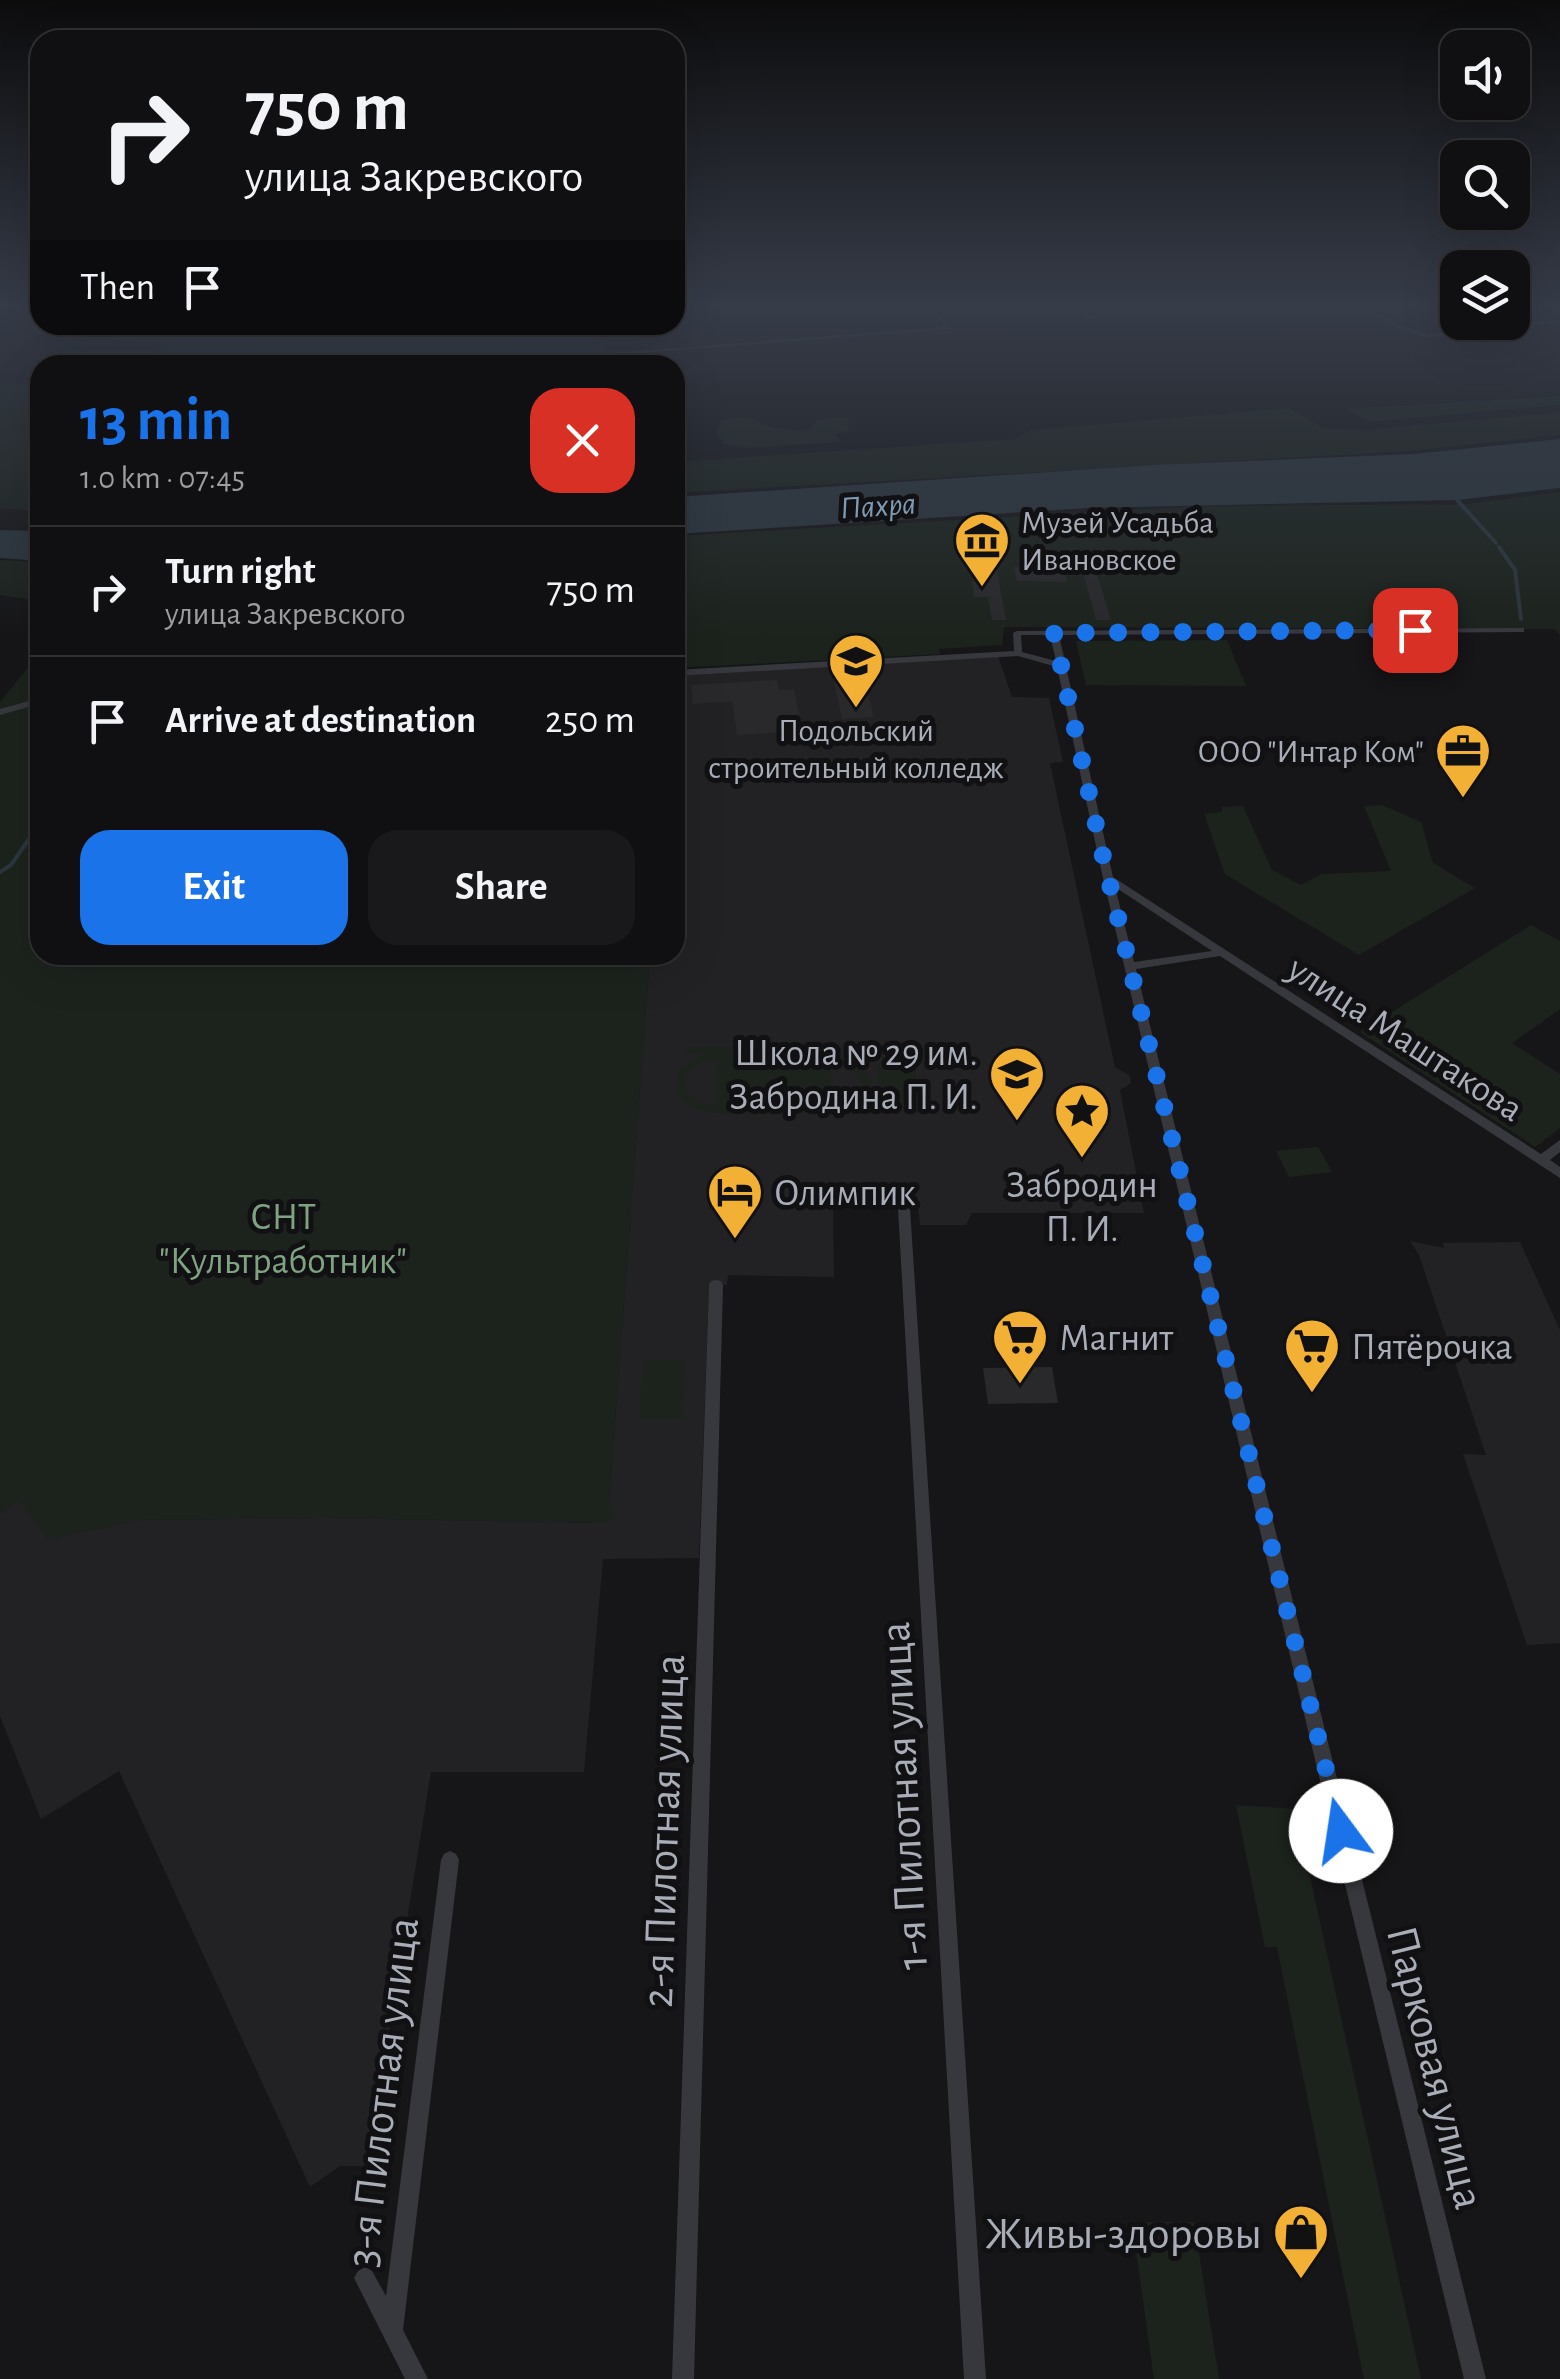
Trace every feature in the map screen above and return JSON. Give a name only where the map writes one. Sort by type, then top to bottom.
[{"type":"street","points":[[1018,653],[1017,632],[1521,630]]},
{"type":"street","name":"Парковая улица","points":[[1054,633],[1108,878],[1475,2379]]},
{"type":"street","points":[[685,672],[1018,653],[1060,665]]},
{"type":"street","points":[[0,712],[30,704]]},
{"type":"street","name":"улица Маштакова","points":[[1108,878],[1560,1173]]},
{"type":"street","points":[[1130,966],[1220,953]]},
{"type":"street","points":[[1542,1160],[1560,1145]]},
{"type":"street","name":"1-я Пилотная улица","points":[[904,1208],[975,2379]]},
{"type":"street","name":"2-я Пилотная улица","points":[[683,2379],[716,1284]]},
{"type":"street","name":"3-я Пилотная улица","points":[[392,2332],[450,1860]]},
{"type":"street","points":[[366,2278],[417,2379]]},
{"type":"shaded area","points":[[998,656],[1012,697],[1049,698],[1063,762],[1050,763],[1115,1067],[1130,1076],[1131,1083],[1120,1090],[1144,1213],[972,1213],[966,1225],[920,1225],[917,1196],[833,1199],[834,1277],[728,1275],[727,1285],[709,1285],[699,1558],[603,1559],[584,1772],[431,1772],[367,2166],[340,2166],[310,2187],[119,1771],[41,1819],[0,1716],[0,1514],[18,1499],[48,1539],[139,1520],[328,1518],[605,1523],[613,1517],[609,1501],[649,965],[685,965],[685,675]]},
{"type":"shaded area","points":[[1410,1241],[1444,1248],[1443,1243],[1520,1242],[1560,1330],[1560,1643],[1527,1645],[1463,1454],[1486,1455],[1419,1255]]},
{"type":"green space","points":[[0,416],[30,416],[30,510],[0,508]]},
{"type":"green space","points":[[1195,416],[1303,416],[1324,428],[1365,430],[1516,416],[1560,416],[1560,435],[1409,451],[685,492],[685,461],[1015,439],[1031,430]]},
{"type":"green space","points":[[1359,416],[1437,416],[1371,422]]},
{"type":"green space","points":[[748,417],[773,428],[808,431],[818,419],[849,417],[848,431],[836,434],[841,442],[742,448],[723,443],[716,434],[721,420]]},
{"type":"green space","points":[[1560,492],[1560,635],[1554,629],[1004,627],[1002,645],[939,649],[940,654],[685,667],[685,535],[1200,506],[1467,504]]},
{"type":"green space","points":[[0,560],[30,562],[30,600],[0,595]]},
{"type":"green space","points":[[1227,640],[1246,686],[1086,685],[1076,641]]},
{"type":"green space","name":"СНТ \"Культработник\"","points":[[30,665],[30,965],[649,965],[609,1501],[614,1516],[606,1523],[328,1518],[139,1520],[48,1539],[18,1500],[0,1514],[0,702]]},
{"type":"green space","points":[[1382,805],[1421,822],[1433,863],[1475,888],[1359,955],[1225,874],[1204,814],[1222,812],[1222,807],[1243,806],[1272,870],[1301,885],[1322,874],[1391,871],[1364,806]]},
{"type":"green space","points":[[1531,925],[1560,941],[1560,1009],[1512,1043],[1560,1074],[1560,1128],[1535,1147],[1360,1032]]},
{"type":"green space","points":[[687,1047],[904,1047],[904,1053],[842,1054],[863,1065],[872,1082],[866,1099],[854,1105],[759,1115],[714,1113],[683,1101],[676,1092],[679,1069],[704,1054],[686,1053]],"holes":[[[717,1060],[716,1105],[700,1103],[686,1092],[685,1077],[697,1064]],[[830,1061],[849,1064],[861,1076],[861,1090],[849,1102],[832,1105]]]},
{"type":"green space","points":[[877,1062],[915,1063],[918,1103],[879,1103]]},
{"type":"green space","points":[[1318,1147],[1332,1172],[1289,1177],[1276,1151]]},
{"type":"green space","points":[[643,1360],[686,1360],[683,1419],[639,1419]]},
{"type":"green space","points":[[1236,1805],[1295,1809],[1421,2379],[1364,2379],[1277,1947],[1265,1947]]},
{"type":"green space","points":[[1132,2222],[1194,2222],[1219,2379],[1154,2379]]},
{"type":"water","name":"Пахра","points":[[1560,439],[1560,488],[1457,500],[1089,508],[685,533],[685,496],[1154,465],[1414,454]]},
{"type":"water","points":[[0,530],[30,531],[30,560],[0,558]]},
{"type":"building","points":[[1014,567],[1064,568],[1067,582],[1017,581]]},
{"type":"building","points":[[983,571],[997,571],[1006,620],[992,620],[988,597],[974,597],[972,582],[984,577]]},
{"type":"building","points":[[1083,572],[1096,572],[1111,620],[1096,620]]},
{"type":"building","points":[[863,676],[874,717],[842,719],[833,677]]},
{"type":"building","name":"Подольский строительный колледж","points":[[777,680],[779,690],[794,690],[803,731],[737,735],[732,701],[693,704],[691,685]]},
{"type":"building","name":"Магнит","points":[[1052,1367],[1058,1403],[988,1404],[983,1368]]},
{"type":"waterway","points":[[1457,500],[1496,543]]},
{"type":"waterway","points":[[1499,547],[1515,570],[1521,619]]},
{"type":"waterway","points":[[0,872],[11,865],[30,837]]},
{"type":"place","name":"Музей Усадьба Ивановское","points":[[982,589]]},
{"type":"place","name":"Подольский строительный колледж","points":[[856,710]]},
{"type":"place","name":"ООО \"Интар Ком\"","points":[[1463,800]]},
{"type":"place","name":"Школа № 29 им. Забродина П. И.","points":[[1017,1123]]},
{"type":"place","name":"Забродин П. И.","points":[[1082,1160]]},
{"type":"place","name":"Олимпик","points":[[735,1241]]},
{"type":"place","name":"Магнит","points":[[1020,1386]]},
{"type":"place","name":"Пятёрочка","points":[[1312,1395]]},
{"type":"place","name":"Живы-здоровы","points":[[1301,2281]]},
{"type":"route","points":[[1341,1831],[1102,852],[1054,633],[1415,630]]}]
